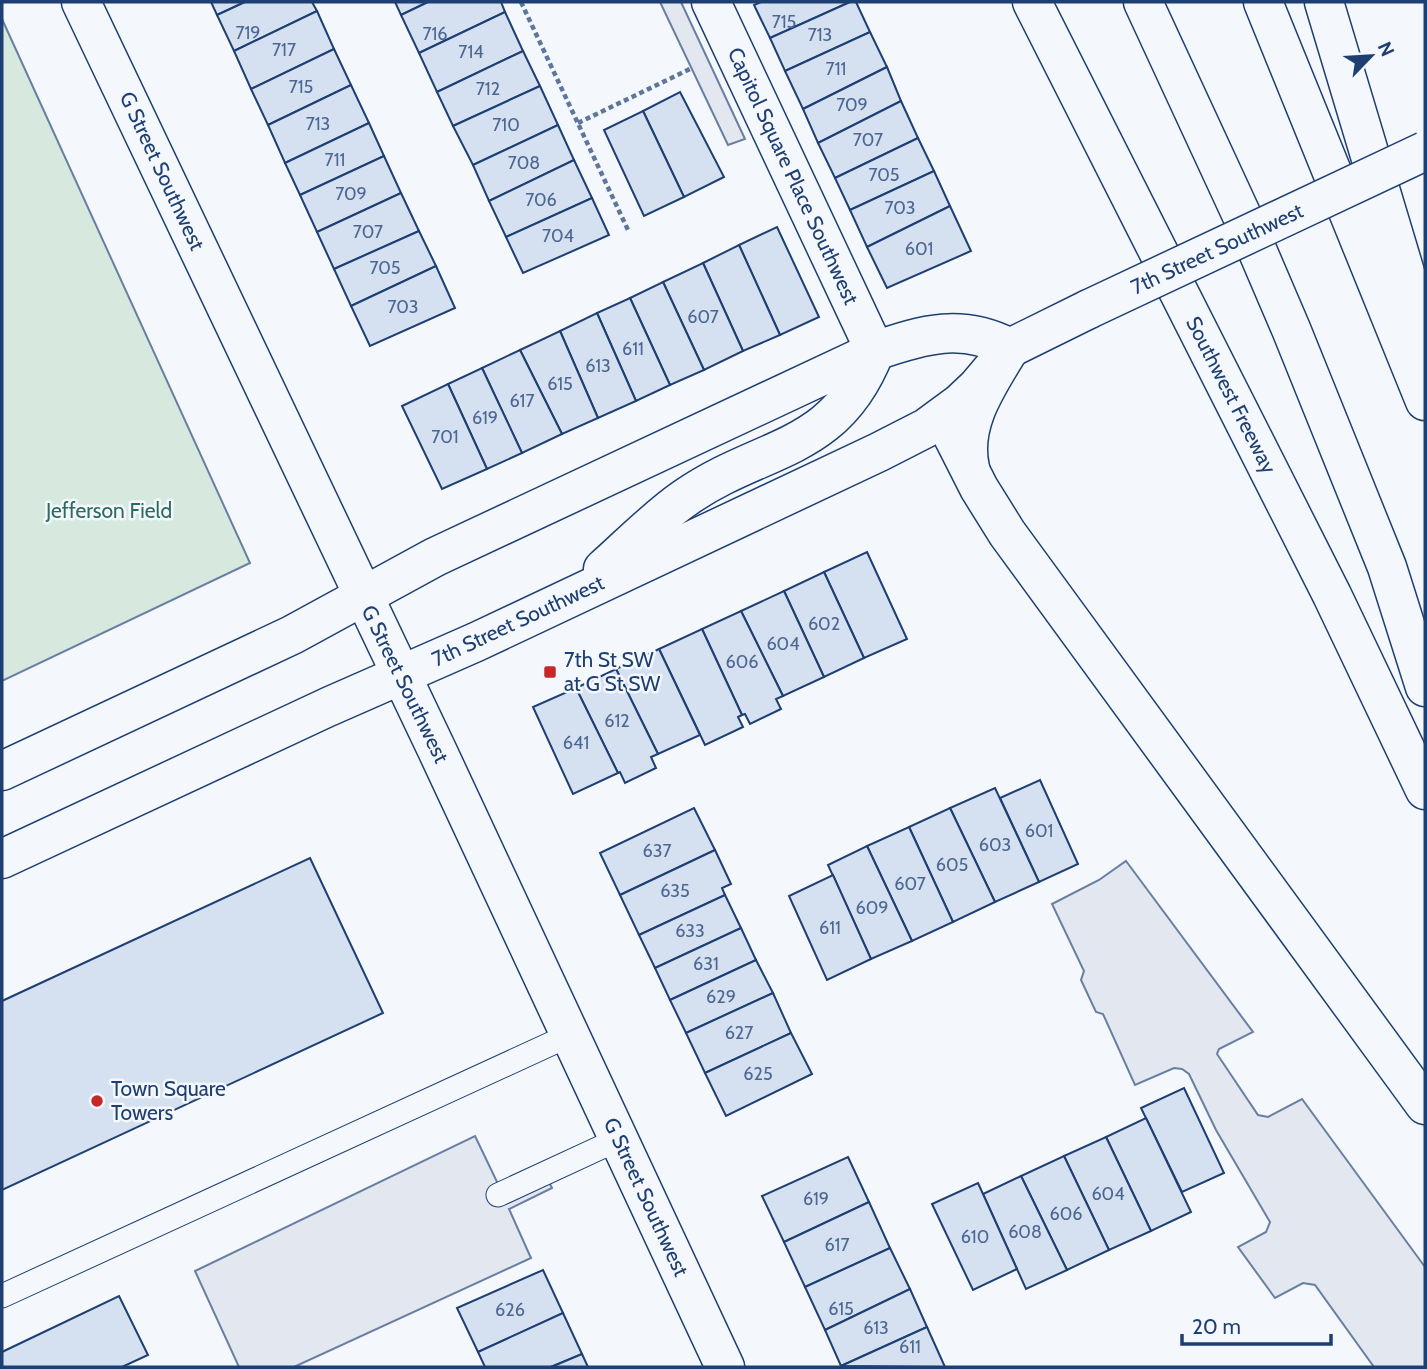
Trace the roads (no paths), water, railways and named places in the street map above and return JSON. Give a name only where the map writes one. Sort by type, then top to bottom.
[{"type":"main road","name":"G Street Southwest","points":[[82,2],[724,1367]]},
{"type":"main road","name":"Capitol Square Place Southwest","points":[[711,2],[875,351]]},
{"type":"main road","name":"Southwest Freeway","points":[[1032,2],[1332,595],[1425,790]]},
{"type":"main road","points":[[1143,2],[1249,231],[1291,330],[1387,567],[1425,687]]},
{"type":"main road","points":[[1263,2],[1425,401]]},
{"type":"main road","points":[[1324,2],[1425,339]]},
{"type":"main road","name":"7th Street Southwest","points":[[2,859],[835,474],[943,417],[977,387],[1010,348],[1425,151]]},
{"type":"main road","points":[[2,771],[292,635],[435,557],[875,351],[915,338],[951,332],[983,336],[1010,348],[982,395],[970,428],[967,443],[971,473]]},
{"type":"main road","points":[[573,596],[685,498],[708,484],[802,440],[822,426],[839,411],[863,381],[875,351]]},
{"type":"main road","points":[[943,417],[971,473],[1007,533],[1425,1105]]},
{"type":"lane","points":[[2,1296],[570,1035]]},
{"type":"lane","points":[[498,1195],[619,1139]]},
{"type":"place","name":"7th St SW at G St SW","points":[[550,672]]},
{"type":"place","name":"Town Square Towers","points":[[97,1101]]},
{"type":"park label","name":"Jefferson Field","points":[[109,511]]}]
